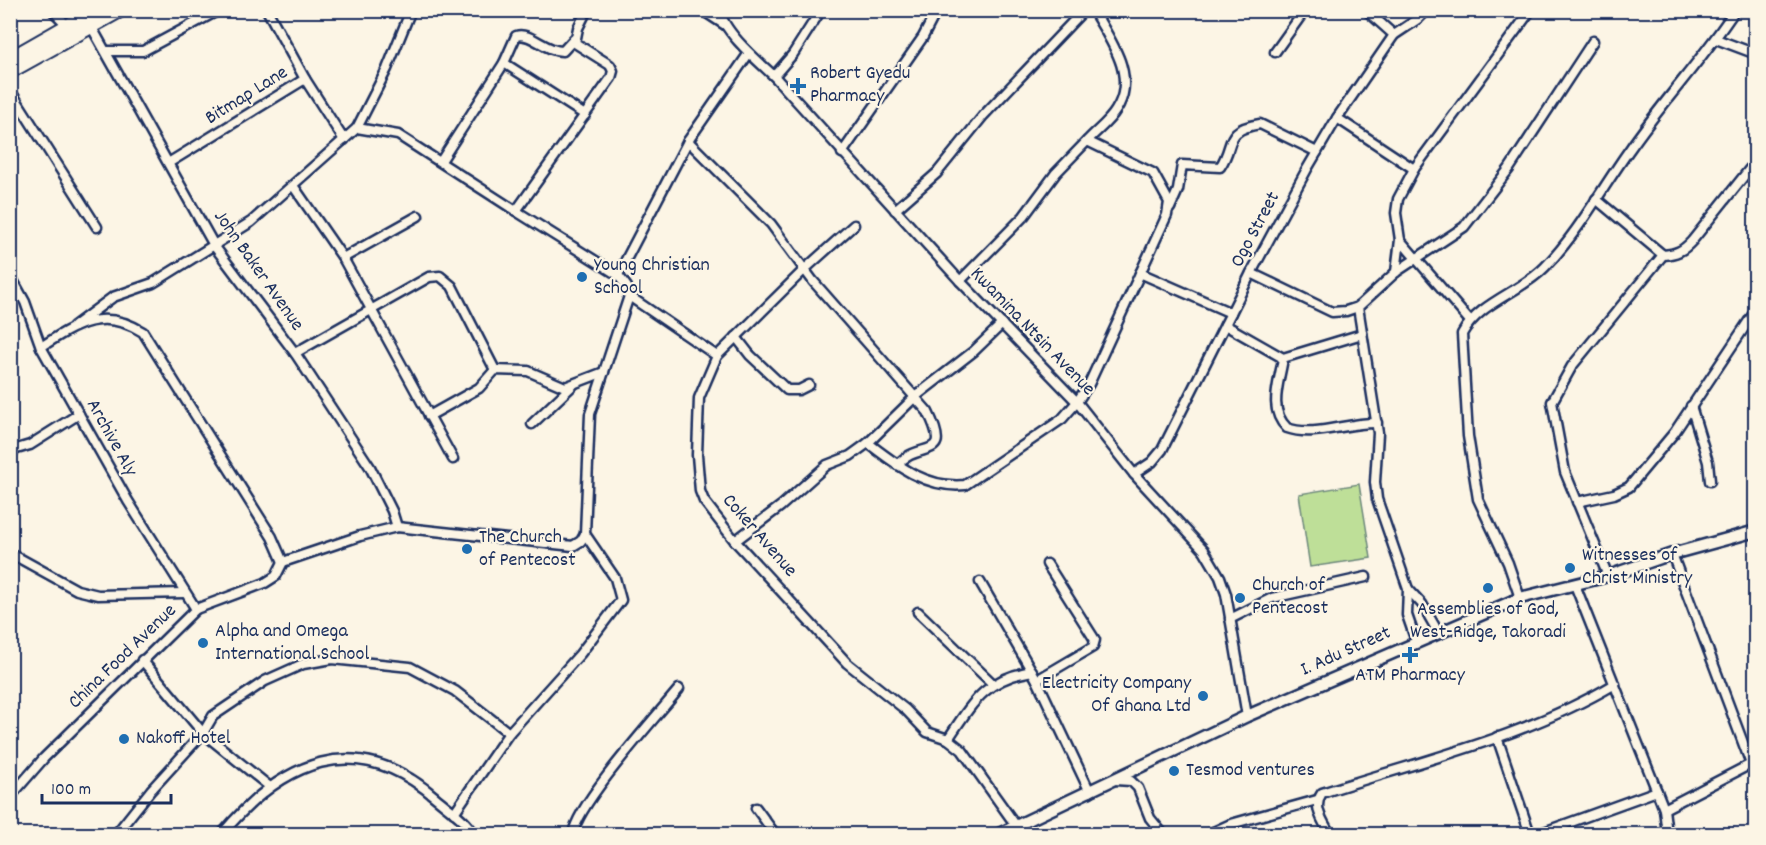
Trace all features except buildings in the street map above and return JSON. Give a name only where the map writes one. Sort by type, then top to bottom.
[{"type":"highway","points":[[10,58],[96,10]]},
{"type":"highway","points":[[10,71],[120,10]]},
{"type":"street","points":[[52,10],[68,26]]},
{"type":"street","points":[[106,51],[143,51],[219,10]]},
{"type":"street","name":"Bitmap Lane","points":[[170,162],[305,79],[267,10]]},
{"type":"street","points":[[41,347],[113,297],[153,283],[215,247],[251,222],[294,186],[357,128],[387,69],[411,10]]},
{"type":"street","points":[[441,161],[504,63],[511,42],[520,34],[556,51],[563,51],[574,39],[587,10]]},
{"type":"street","points":[[702,10],[728,27]]},
{"type":"street","name":"Kwamina Ntsin Avenue","points":[[720,10],[728,27],[749,52],[774,76],[960,281],[1037,357],[1077,402],[1134,474],[1204,550],[1220,577],[1230,619],[1247,716]]},
{"type":"street","points":[[774,76],[793,54],[821,10]]},
{"type":"street","points":[[842,153],[923,37],[937,10]]},
{"type":"street","points":[[895,210],[937,173],[983,116],[1084,10]]},
{"type":"street","points":[[960,281],[1010,232],[1056,173],[1116,110],[1124,85],[1119,58],[1093,10]]},
{"type":"street","points":[[1275,52],[1305,10]]},
{"type":"street","points":[[1366,10],[1394,35],[1418,20],[1426,10]]},
{"type":"street","points":[[1396,272],[1400,240],[1396,213],[1398,199],[1414,169],[1531,10]]},
{"type":"street","points":[[1520,598],[1508,563],[1478,499],[1463,378],[1462,334],[1469,320],[1516,291],[1544,268],[1574,234],[1632,146],[1716,39],[1735,10]]},
{"type":"street","name":"John Baker Avenue","points":[[92,26],[170,162],[215,247],[295,353],[370,467],[392,511],[397,527]]},
{"type":"street","name":"Ogo Street","points":[[1134,474],[1152,462],[1162,450],[1251,273],[1317,152],[1337,118],[1394,35]]},
{"type":"street","points":[[516,211],[585,115],[613,71],[610,65],[583,50],[574,39]]},
{"type":"street","points":[[1716,39],[1755,54]]},
{"type":"street","points":[[1251,273],[1332,312],[1346,312],[1358,307],[1396,272],[1418,260],[1464,227],[1509,169],[1593,41]]},
{"type":"street","points":[[618,275],[688,141],[749,52]]},
{"type":"street","points":[[504,63],[585,115]]},
{"type":"street","points":[[305,79],[344,140]]},
{"type":"street","points":[[10,90],[97,227]]},
{"type":"street","points":[[1337,118],[1414,169]]},
{"type":"street","points":[[868,443],[897,465],[921,479],[965,485],[1062,419],[1077,402],[1089,384],[1178,190],[1182,165],[1220,167],[1231,137],[1238,131],[1260,124],[1290,136],[1317,152]]},
{"type":"street","points":[[357,128],[398,135],[441,161],[618,275],[627,286],[629,296],[590,414],[585,534],[615,578],[621,600],[580,654],[509,733],[454,813]]},
{"type":"street","points":[[688,141],[757,208],[805,269],[928,412],[939,434],[938,439],[926,451],[909,454],[897,465]]},
{"type":"street","points":[[1087,141],[1153,173],[1170,208]]},
{"type":"street","points":[[1608,576],[1565,472],[1552,402],[1572,366],[1663,255],[1683,250],[1755,161]]},
{"type":"street","points":[[294,186],[343,258],[453,459]]},
{"type":"street","points":[[1596,199],[1663,255]]},
{"type":"street","points":[[343,258],[418,216]]},
{"type":"street","name":"Coker Avenue","points":[[854,225],[805,269],[717,356],[699,398],[698,472],[704,501],[735,541],[847,663],[906,710],[927,732],[948,739],[962,750],[1020,831]]},
{"type":"street","points":[[1400,240],[1469,320]]},
{"type":"street","points":[[1140,273],[1231,313]]},
{"type":"street","name":"Archive Aly","points":[[10,275],[25,302],[41,347],[184,593],[196,609]]},
{"type":"street","points":[[295,353],[429,277],[440,276],[452,286],[495,370]]},
{"type":"street","points":[[629,296],[717,356]]},
{"type":"street","points":[[1358,307],[1377,423],[1377,500],[1408,589],[1407,615],[1416,641]]},
{"type":"street","points":[[1577,502],[1614,494],[1629,487],[1674,433],[1755,310]]},
{"type":"street","points":[[74,326],[99,319],[117,320],[135,327],[150,340],[272,537],[283,562]]},
{"type":"street","points":[[735,541],[781,506],[827,465],[850,456],[868,443],[916,396],[974,351],[1002,324]]},
{"type":"street","points":[[1226,325],[1283,358],[1362,334]]},
{"type":"street","points":[[736,337],[750,355],[787,390],[799,390],[809,385]]},
{"type":"street","points":[[1283,358],[1276,403],[1278,415],[1287,428],[1296,432],[1313,432],[1356,422],[1377,423]]},
{"type":"street","points":[[495,370],[528,371],[560,386],[574,385],[604,372]]},
{"type":"street","points":[[429,416],[479,388],[495,370]]},
{"type":"street","points":[[532,424],[574,385]]},
{"type":"street","points":[[1691,406],[1708,462],[1710,481]]},
{"type":"street","points":[[10,451],[30,445],[79,414]]},
{"type":"street","name":"China Food Avenue","points":[[10,797],[44,758],[196,609],[265,583],[276,576],[283,562],[360,536],[397,527],[573,546],[581,541],[585,534]]},
{"type":"street","name":"I. Adu Street","points":[[999,834],[1020,831],[1090,792],[1247,716],[1520,598],[1608,576],[1672,554],[1755,532]]},
{"type":"street","points":[[10,553],[77,590],[98,595],[184,593]]},
{"type":"street","points":[[1664,809],[1753,768],[1672,554]]},
{"type":"street","points":[[1037,680],[1093,647],[1095,640],[1047,564]]},
{"type":"street","points":[[1230,619],[1272,598],[1366,577]]},
{"type":"street","points":[[980,582],[1037,680],[1090,792]]},
{"type":"street","points":[[1575,585],[1664,809],[1667,834]]},
{"type":"street","points":[[1408,589],[1422,604],[1438,632]]},
{"type":"street","points":[[918,612],[993,684]]},
{"type":"street","points":[[116,834],[151,790],[203,733],[213,716],[264,681],[303,664],[332,659],[410,667],[455,691],[509,733]]},
{"type":"street","points":[[142,660],[203,733],[270,787]]},
{"type":"street","points":[[948,739],[976,699],[993,684],[1017,674],[1032,671]]},
{"type":"street","points":[[1330,834],[1317,808],[1317,800],[1322,793],[1497,737],[1575,708],[1616,684]]},
{"type":"street","points":[[573,834],[576,820],[596,792],[679,689]]},
{"type":"street","points":[[1497,737],[1530,834]]},
{"type":"street","points":[[222,834],[270,787],[306,766],[335,758],[353,758],[402,773],[416,780],[469,824],[474,834]]},
{"type":"street","points":[[1115,780],[1131,781],[1138,788],[1150,818],[1163,834]]},
{"type":"street","points":[[1538,834],[1656,791]]},
{"type":"street","points":[[1209,834],[1231,824],[1317,800]]},
{"type":"street","points":[[756,808],[775,834]]},
{"type":"green space","points":[[1359,484],[1371,558],[1310,567],[1299,494]]},
{"type":"place","name":"Robert Gyedu Pharmacy","points":[[798,86]]},
{"type":"place","name":"Young Christian School","points":[[582,277]]},
{"type":"place","name":"The Church of Pentecost","points":[[467,549]]},
{"type":"place","name":"Witnesses of Christ Ministry","points":[[1570,568]]},
{"type":"place","name":"Assemblies of God, West-Ridge, Takoradi","points":[[1488,588]]},
{"type":"place","name":"Church of Pentecost","points":[[1240,598]]},
{"type":"place","name":"Alpha and Omega International School","points":[[203,643]]},
{"type":"place","name":"ATM Pharmacy","points":[[1410,655]]},
{"type":"place","name":"Electricity Company Of Ghana Ltd","points":[[1203,696]]},
{"type":"place","name":"Nakoff Hotel","points":[[124,739]]},
{"type":"place","name":"Tesmod ventures","points":[[1174,771]]}]
